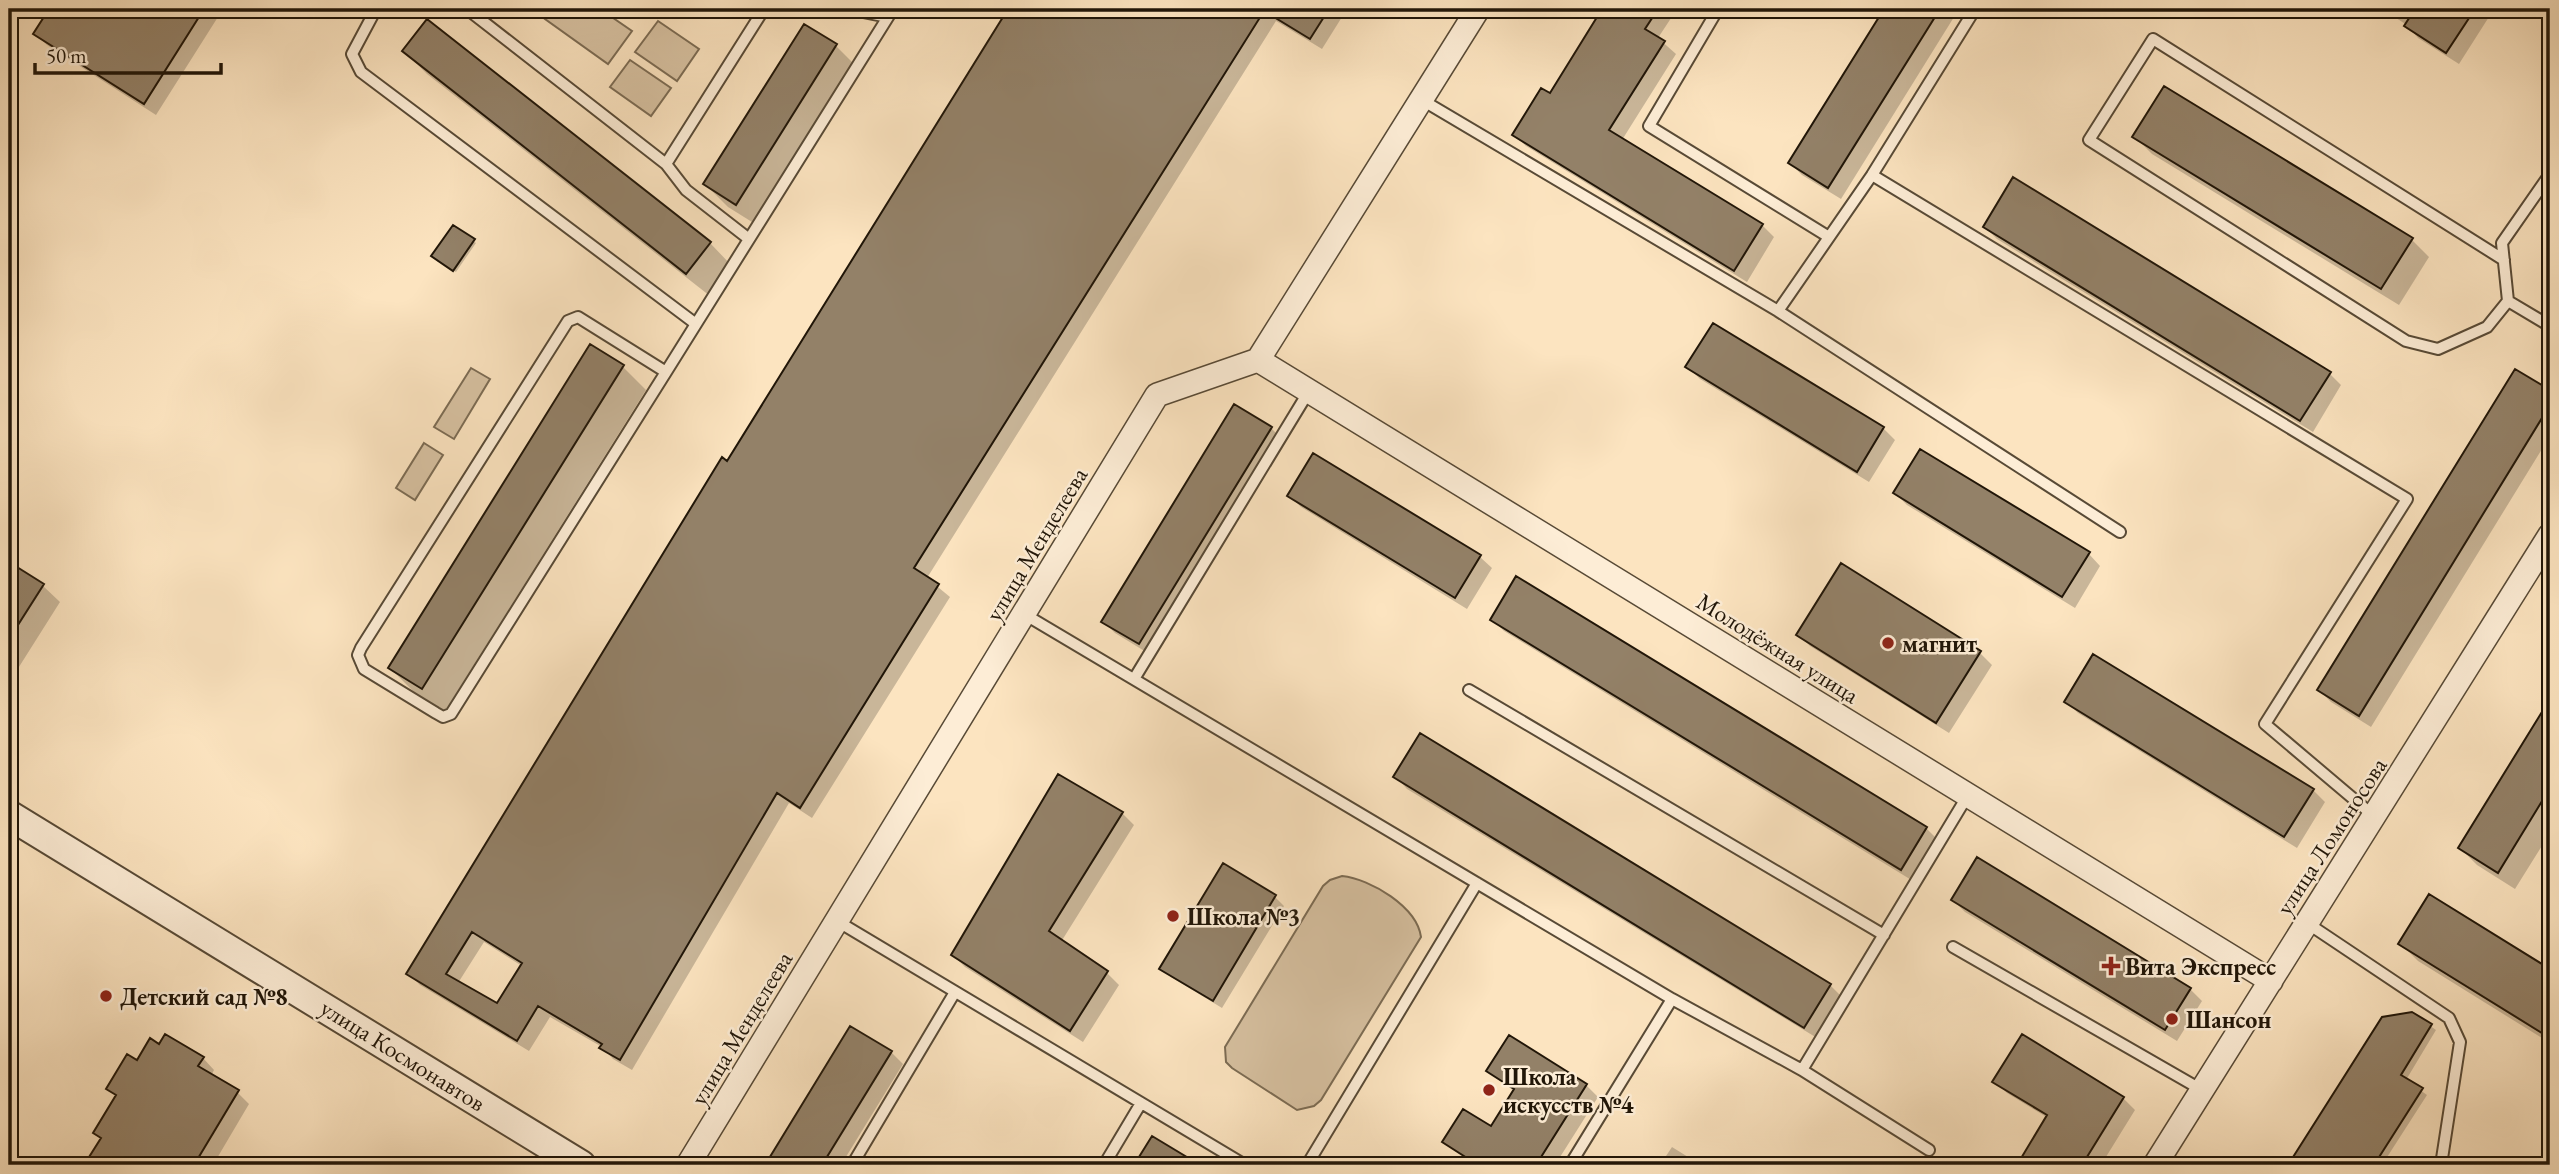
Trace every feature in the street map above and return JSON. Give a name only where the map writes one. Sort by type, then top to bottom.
[{"type":"street","points":[[1258,360],[1478,9]]},
{"type":"street","name":"Молодёжная улица","points":[[1258,360],[2270,981]]},
{"type":"street","name":"улица Менделеева","points":[[688,1165],[1157,395],[1258,360]]},
{"type":"street","name":"улица Ломоносова","points":[[2155,1165],[2550,535]]},
{"type":"street","name":"улица Космонавтов","points":[[9,816],[581,1165]]},
{"type":"lane","points":[[376,9],[352,54],[355,64],[362,72],[696,324]]},
{"type":"lane","points":[[467,9],[666,164],[686,190],[749,239]]},
{"type":"lane","points":[[666,164],[764,9]]},
{"type":"lane","points":[[666,372],[578,317],[568,321],[361,648],[358,655],[364,669],[443,717],[451,714],[666,372],[891,13],[848,9]]},
{"type":"lane","points":[[1718,9],[1649,125],[1829,237]]},
{"type":"lane","points":[[1778,311],[1872,176],[1975,9]]},
{"type":"lane","points":[[2504,260],[2153,39],[2089,139],[2406,341],[2438,349],[2487,327],[2508,301],[2504,260],[2502,243],[2550,174]]},
{"type":"lane","points":[[1422,100],[1778,311],[2120,532]]},
{"type":"lane","points":[[1872,176],[2407,499],[2265,724],[2375,817]]},
{"type":"lane","points":[[2508,301],[2550,326]]},
{"type":"lane","points":[[1134,679],[1309,391]]},
{"type":"lane","points":[[1024,614],[1672,999],[1802,1070],[1929,1150]]},
{"type":"lane","points":[[1469,690],[1884,936]]},
{"type":"lane","points":[[1802,1070],[1968,795]]},
{"type":"lane","points":[[1307,1165],[1477,883]]},
{"type":"lane","points":[[837,921],[1245,1165]]},
{"type":"lane","points":[[2307,923],[2449,1018],[2460,1042],[2441,1165]]},
{"type":"lane","points":[[1953,947],[2202,1090]]},
{"type":"lane","points":[[857,1164],[955,992]]},
{"type":"lane","points":[[1570,1165],[1672,999]]},
{"type":"lane","points":[[1104,1165],[1141,1103]]},
{"type":"shaded area","points":[[553,9],[600,9],[632,31],[608,64],[545,19]]},
{"type":"shaded area","points":[[658,21],[699,49],[677,81],[635,52]]},
{"type":"shaded area","points":[[630,60],[671,88],[651,116],[610,87]]},
{"type":"shaded area","points":[[471,368],[490,379],[454,439],[434,427]]},
{"type":"shaded area","points":[[424,443],[443,455],[415,500],[396,488]]},
{"type":"shaded area","points":[[1342,876],[1354,878],[1391,896],[1411,915],[1421,937],[1321,1100],[1314,1106],[1297,1110],[1232,1068],[1226,1062],[1225,1047],[1323,886]]},
{"type":"building","points":[[49,9],[204,9],[144,104],[33,34]]},
{"type":"building","points":[[1008,9],[1329,9],[1310,39],[1264,11],[914,568],[939,584],[800,808],[777,793],[620,1060],[599,1048],[602,1044],[538,1006],[517,1041],[406,974],[722,457],[727,461]],"holes":[[[472,932],[522,963],[497,1003],[446,974]]]},
{"type":"building","points":[[1602,9],[1658,9],[1645,29],[1665,41],[1609,130],[1763,224],[1734,271],[1512,135],[1541,88],[1550,93]]},
{"type":"building","points":[[1884,9],[1940,9],[1828,188],[1788,163]]},
{"type":"building","points":[[2415,9],[2475,9],[2446,53],[2404,26]]},
{"type":"building","points":[[427,19],[711,242],[686,274],[402,51]]},
{"type":"building","points":[[804,24],[837,44],[736,205],[703,184]]},
{"type":"building","points":[[2164,86],[2413,238],[2381,289],[2132,137]]},
{"type":"building","points":[[2013,177],[2331,372],[2300,421],[1983,227]]},
{"type":"building","points":[[453,225],[475,239],[453,271],[431,256]]},
{"type":"building","points":[[1713,323],[1884,427],[1857,472],[1685,367]]},
{"type":"building","points":[[590,344],[624,365],[422,689],[388,668]]},
{"type":"building","points":[[2515,369],[2550,390],[2550,405],[2359,716],[2317,690]]},
{"type":"building","points":[[1234,404],[1272,427],[1139,644],[1101,622]]},
{"type":"building","points":[[1920,449],[2090,552],[2062,597],[1893,493]]},
{"type":"building","points":[[1313,453],[1481,555],[1455,598],[1287,496]]},
{"type":"building","points":[[9,562],[44,584],[9,639]]},
{"type":"building","name":"магнит","points":[[1841,563],[1981,651],[1936,723],[1796,635]]},
{"type":"building","points":[[1516,576],[1927,827],[1901,870],[1490,620]]},
{"type":"building","points":[[2093,654],[2314,789],[2284,837],[2064,702]]},
{"type":"building","points":[[2550,699],[2550,788],[2498,873],[2458,848]]},
{"type":"building","points":[[1420,733],[1831,984],[1804,1028],[1393,777]]},
{"type":"building","points":[[1058,774],[1123,812],[1049,931],[1108,971],[1070,1031],[951,955]]},
{"type":"building","points":[[1977,857],[2191,988],[2165,1030],[1951,900]]},
{"type":"building","points":[[1223,863],[1276,895],[1213,1001],[1159,969]]},
{"type":"building","points":[[2429,894],[2550,969],[2550,1038],[2398,944]]},
{"type":"building","points":[[2412,1012],[2432,1024],[2401,1075],[2423,1088],[2374,1165],[2288,1165],[2382,1017]]},
{"type":"building","points":[[850,1026],[892,1051],[822,1165],[765,1165]]},
{"type":"building","points":[[165,1034],[204,1057],[198,1066],[239,1090],[194,1165],[84,1165],[101,1138],[93,1133],[116,1095],[106,1089],[127,1054],[137,1060],[150,1038],[159,1044]]},
{"type":"building","points":[[2022,1034],[2124,1097],[2082,1165],[2017,1165],[2047,1115],[1992,1082]]},
{"type":"building","points":[[1509,1035],[1587,1084],[1536,1165],[1478,1165],[1442,1142],[1463,1109],[1491,1126],[1514,1089],[1486,1071]]},
{"type":"building","points":[[1152,1136],[1200,1165],[1134,1165]]},
{"type":"place","name":"магнит","points":[[1888,643]]},
{"type":"place","name":"Школа №3","points":[[1173,916]]},
{"type":"place","name":"Вита Экспресс","points":[[2111,966]]},
{"type":"place","name":"Детский сад №8","points":[[106,996]]},
{"type":"place","name":"Шансон","points":[[2172,1019]]},
{"type":"place","name":"Школа искусств №4","points":[[1489,1090]]}]
